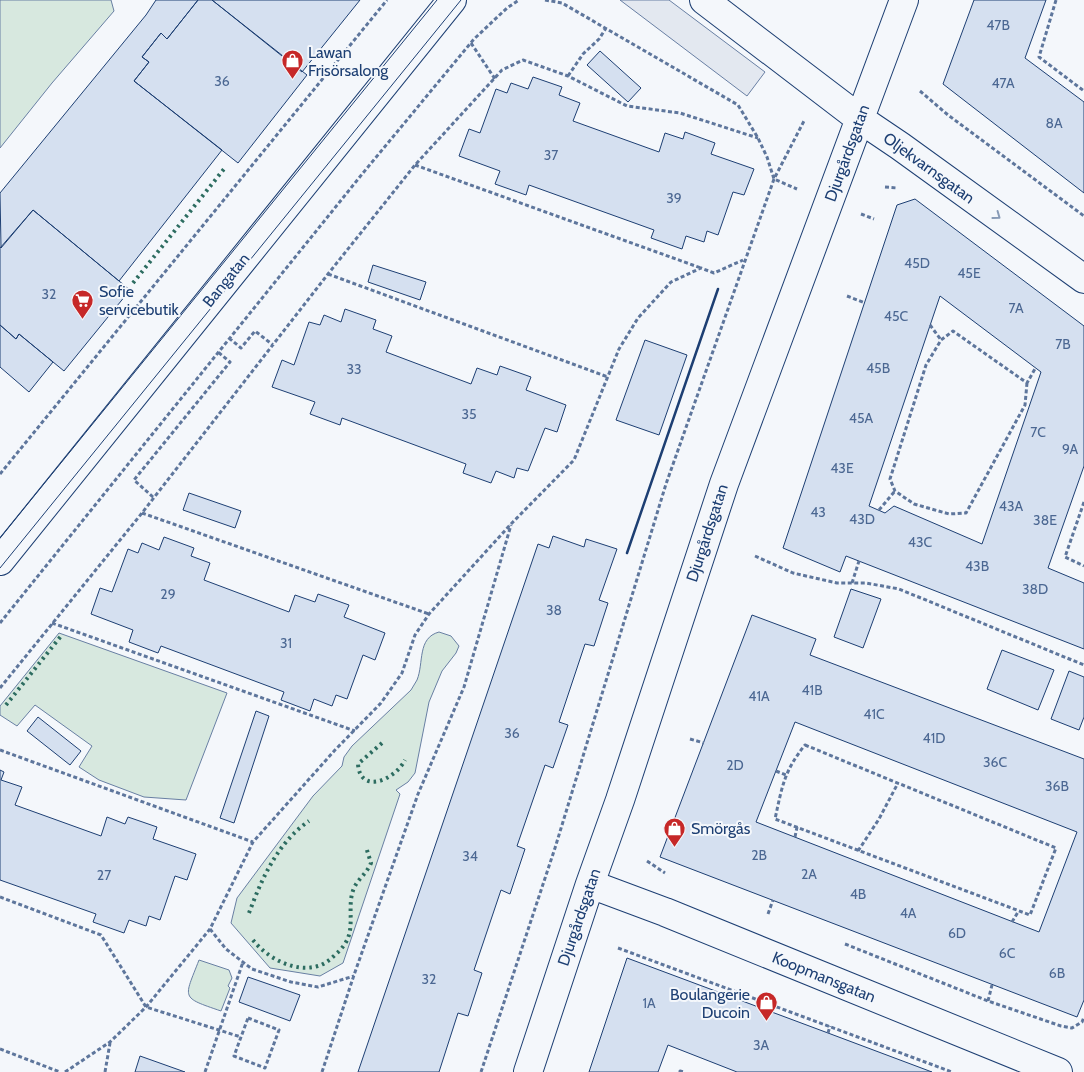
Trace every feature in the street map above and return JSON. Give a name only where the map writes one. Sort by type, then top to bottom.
[{"type":"street","name":"Bangatan","points":[[0,560],[452,0]]},
{"type":"street","name":"Oljekvarnsgatan","points":[[704,0],[860,119],[1084,279]]},
{"type":"street","name":"Djurgårdsgatan","points":[[528,1072],[724,484],[904,0]]},
{"type":"street","name":"Koopmansgatan","points":[[590,884],[665,912],[1058,1072]]},
{"type":"path","points":[[0,474],[387,0]]},
{"type":"path","points":[[0,623],[229,338],[471,43],[507,8],[518,0]]},
{"type":"path","points":[[545,0],[562,3],[738,105],[758,138],[774,179]]},
{"type":"path","points":[[1056,0],[1039,57],[1084,92]]},
{"type":"path","points":[[568,76],[583,54],[599,39],[606,28]]},
{"type":"path","points":[[471,43],[495,78]]},
{"type":"path","points":[[0,688],[142,513],[415,165],[502,70],[523,60],[568,76],[627,106],[680,112],[758,138]]},
{"type":"path","points":[[481,1072],[555,848],[666,484],[744,260],[774,179],[799,129],[824,91]]},
{"type":"path","points":[[920,91],[956,121],[1084,216]]},
{"type":"path","points":[[415,165],[714,274],[744,260]]},
{"type":"path","points":[[774,179],[874,220]]},
{"type":"path","points":[[65,1072],[110,1042],[146,1007],[210,929],[252,842],[381,703],[402,673],[415,635],[429,614],[511,524],[574,460],[619,349],[638,318],[671,282],[701,268]]},
{"type":"path","points":[[328,274],[608,377]]},
{"type":"path","points":[[847,296],[865,303]]},
{"type":"path","points":[[930,325],[940,340]]},
{"type":"path","points":[[229,338],[241,348],[255,331],[272,345]]},
{"type":"path","points":[[1027,383],[953,331],[940,340],[926,365],[890,479],[895,491],[914,504],[950,514],[966,513],[1025,405],[1027,383],[1036,367]]},
{"type":"path","points":[[153,497],[134,480],[230,362],[218,352]]},
{"type":"path","points":[[879,510],[895,491]]},
{"type":"path","points":[[1084,502],[1064,557],[1084,566]]},
{"type":"path","points":[[142,513],[429,614]]},
{"type":"path","points":[[322,1072],[418,794],[464,687],[511,524]]},
{"type":"path","points":[[754,556],[793,573],[837,583],[866,583],[899,589],[1084,665]]},
{"type":"path","points":[[852,583],[859,561]]},
{"type":"path","points":[[52,623],[355,731]]},
{"type":"path","points":[[690,739],[704,743]]},
{"type":"path","points":[[805,744],[898,783],[1056,848],[1030,916],[775,819],[786,775],[795,757],[805,744]]},
{"type":"path","points":[[0,750],[252,842]]},
{"type":"path","points":[[776,771],[786,775]]},
{"type":"path","points":[[858,850],[879,819],[898,783]]},
{"type":"path","points":[[795,837],[797,828]]},
{"type":"path","points":[[647,861],[670,876]]},
{"type":"path","points":[[0,897],[101,935],[146,1007],[241,1038]]},
{"type":"path","points":[[773,900],[768,914],[777,918]]},
{"type":"path","points":[[1012,922],[1018,911]]},
{"type":"path","points":[[210,929],[226,949],[252,969],[291,982],[318,987],[354,976]]},
{"type":"path","points":[[841,943],[988,1001],[1061,1026],[1072,1028],[1082,1022],[1084,1017]]},
{"type":"path","points":[[618,948],[952,1072]]},
{"type":"path","points":[[205,1072],[243,962]]},
{"type":"path","points":[[988,1001],[992,985]]},
{"type":"path","points":[[248,1018],[279,1030],[264,1068],[234,1056],[241,1038],[248,1018]]},
{"type":"path","points":[[828,1033],[830,1026]]},
{"type":"path","points":[[105,1072],[110,1042]]},
{"type":"path","points":[[0,1050],[60,1072]]},
{"type":"path","points":[[680,1072],[684,1072]]},
{"type":"shaded area","points":[[0,0],[111,0],[114,11],[52,83],[0,148]]},
{"type":"shaded area","points":[[620,0],[669,0],[765,72],[747,96]]},
{"type":"shaded area","points":[[439,632],[451,636],[459,646],[442,671],[429,702],[415,773],[408,782],[396,790],[400,794],[343,963],[320,976],[270,968],[231,923],[237,898],[313,796],[342,766],[344,757],[352,746],[411,690],[417,680],[424,645],[432,635]]},
{"type":"shaded area","points":[[59,633],[227,693],[186,800],[144,797],[99,780],[79,767],[92,746],[35,705],[17,726],[0,715],[0,706]]},
{"type":"shaded area","points":[[199,960],[229,970],[232,978],[221,1011],[198,1003],[189,995],[190,982]]},
{"type":"building","points":[[156,0],[198,0],[167,39],[161,33],[142,57],[149,62],[134,81],[222,150],[119,281],[33,210],[1,248],[0,193],[146,15]]},
{"type":"building","points":[[198,0],[212,0],[307,75],[238,163],[134,81],[149,62],[142,57],[161,33],[167,39]]},
{"type":"building","points":[[212,0],[360,0],[302,72]]},
{"type":"building","points":[[974,0],[1046,0],[1025,58],[1084,102],[1084,193],[943,84]]},
{"type":"building","points":[[600,51],[641,88],[628,102],[587,65]]},
{"type":"building","points":[[533,77],[562,87],[559,95],[580,103],[573,121],[659,152],[665,133],[683,139],[685,132],[715,143],[711,154],[754,169],[744,195],[733,192],[718,235],[707,231],[704,242],[686,236],[682,249],[651,238],[654,230],[529,185],[526,195],[495,184],[500,171],[459,156],[469,129],[480,133],[496,89],[507,93],[511,83],[528,89]]},
{"type":"building","points":[[915,199],[1084,326],[1084,466],[1048,568],[1084,583],[1084,649],[846,556],[840,572],[783,548],[897,205]],"holes":[[[940,296],[1041,372],[982,544],[894,506],[885,513],[869,506]]]},
{"type":"building","points":[[33,210],[130,290],[64,371],[19,334],[16,339],[0,325],[0,248]]},
{"type":"building","points":[[373,265],[426,282],[420,300],[368,282]]},
{"type":"building","points":[[345,309],[376,320],[373,329],[392,336],[386,352],[471,384],[477,368],[497,375],[500,366],[531,377],[526,390],[566,405],[557,432],[545,428],[528,471],[517,468],[514,478],[496,471],[491,483],[463,473],[466,464],[342,418],[340,425],[310,414],[315,402],[272,387],[282,360],[294,365],[309,322],[320,325],[324,315],[341,322]]},
{"type":"building","points":[[0,325],[16,339],[19,334],[53,362],[29,392],[0,367]]},
{"type":"building","points":[[645,340],[687,355],[659,435],[616,420]]},
{"type":"building","points":[[189,493],[241,511],[235,528],[183,510]]},
{"type":"building","points":[[553,536],[584,547],[586,539],[617,549],[599,600],[608,603],[594,646],[585,644],[559,722],[568,725],[553,768],[545,765],[517,846],[525,849],[510,894],[501,890],[474,970],[482,973],[468,1016],[458,1013],[439,1072],[358,1072],[538,544],[549,548]]},
{"type":"building","points":[[164,537],[194,548],[191,556],[210,563],[204,580],[289,612],[295,595],[315,602],[318,594],[349,605],[344,617],[385,633],[375,660],[363,655],[347,699],[336,695],[332,706],[314,699],[310,711],[281,700],[284,692],[161,646],[158,653],[129,642],[133,630],[91,614],[100,588],[112,592],[128,549],[138,553],[142,543],[159,550]]},
{"type":"building","points":[[851,589],[881,599],[863,648],[834,637]]},
{"type":"building","points":[[752,615],[816,639],[810,655],[1084,759],[1084,1000],[1077,1017],[660,857]],"holes":[[[795,722],[1077,832],[1039,932],[756,822]]]},
{"type":"building","points":[[1002,650],[1054,670],[1038,710],[987,689]]},
{"type":"building","points":[[1069,671],[1084,677],[1084,717],[1079,730],[1051,719]]},
{"type":"building","points":[[256,711],[269,716],[234,823],[220,818]]},
{"type":"building","points":[[38,717],[81,751],[70,765],[27,731]]},
{"type":"building","points":[[0,770],[4,772],[1,780],[22,787],[15,805],[101,836],[107,817],[125,824],[128,817],[157,827],[153,839],[196,854],[187,880],[175,876],[160,920],[149,916],[146,926],[129,920],[124,933],[93,922],[96,914],[0,880]]},
{"type":"building","points":[[627,958],[932,1072],[737,1072],[668,1045],[658,1072],[589,1072]]},
{"type":"building","points":[[248,977],[300,995],[290,1021],[239,1002]]},
{"type":"building","points":[[140,1056],[185,1072],[135,1072]]},
{"type":"tram line","points":[[0,538],[437,0]]},
{"type":"tram line","points":[[0,568],[461,0]]},
{"type":"hedge","points":[[133,283],[224,169]]},
{"type":"hedge","points":[[6,705],[61,636]]},
{"type":"hedge","points":[[382,743],[358,764],[360,774],[365,779],[371,782],[386,778],[394,773],[405,760]]},
{"type":"hedge","points":[[249,913],[272,862],[288,839],[309,821]]},
{"type":"hedge","points":[[253,940],[266,953],[291,966],[309,968],[326,963],[342,948],[348,938],[352,894],[371,863],[366,847]]},
{"type":"wall","points":[[627,553],[718,289]]},
{"type":"place","name":"Lawan Frisörsalong","points":[[292,80]]},
{"type":"place","name":"Sofie servicebutik","points":[[83,319]]},
{"type":"place","name":"Smörgås","points":[[675,847]]},
{"type":"place","name":"Boulangerie Ducoin","points":[[766,1022]]}]
